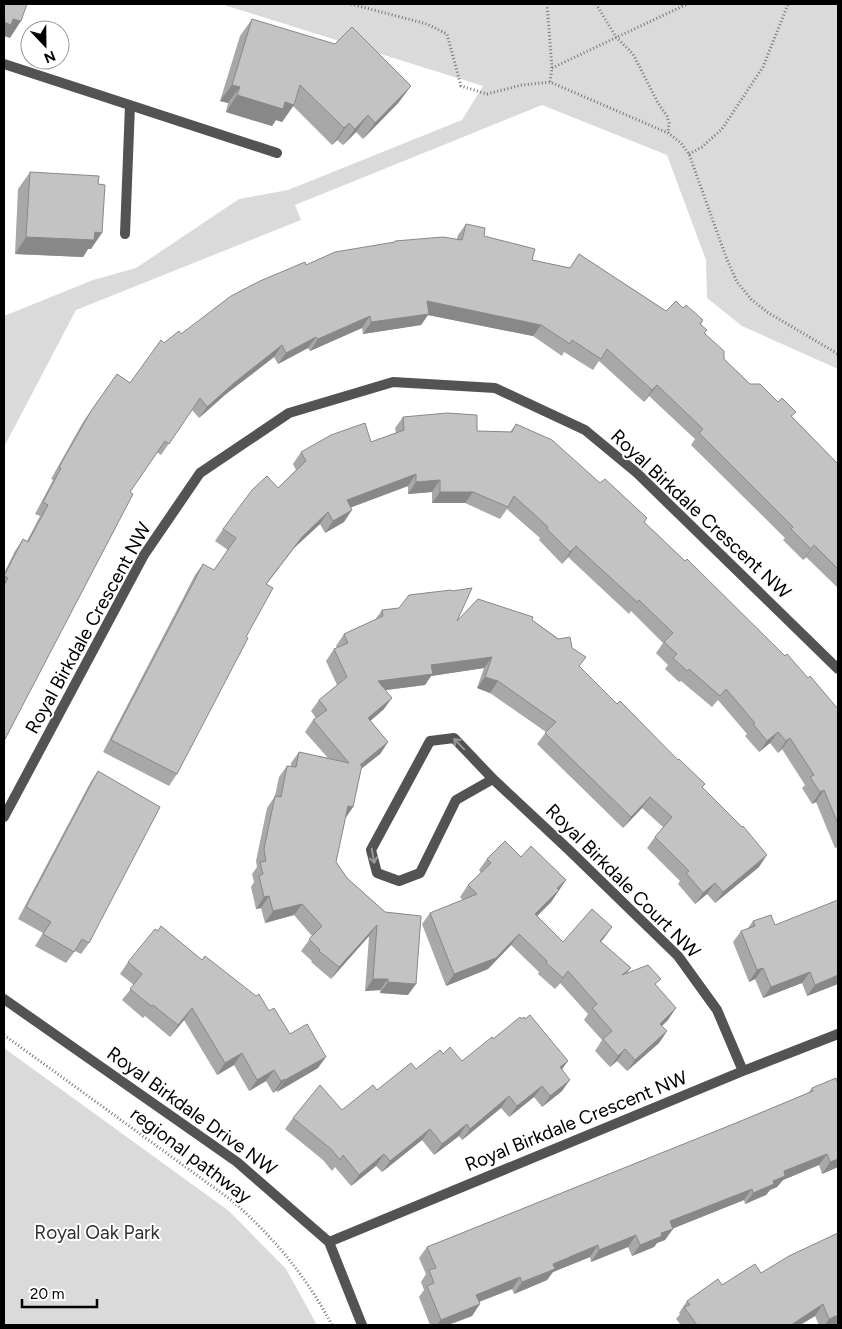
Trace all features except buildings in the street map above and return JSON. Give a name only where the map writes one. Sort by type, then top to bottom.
[{"type":"street","points":[[4,64],[277,153]]},
{"type":"street","points":[[125,234],[130,105]]},
{"type":"street","name":"Royal Birkdale Crescent NW","points":[[4,817],[144,555],[200,474],[289,413],[393,382],[495,388],[585,430],[637,473],[838,669]]},
{"type":"street","name":"Royal Birkdale Court NW","points":[[493,779],[456,800],[420,873],[399,881],[377,873],[371,850],[430,741],[454,738],[493,779],[678,956],[717,1010],[743,1071]]},
{"type":"street","name":"Royal Birkdale Drive NW","points":[[4,999],[237,1162],[329,1242],[362,1325]]},
{"type":"street","name":"Royal Birkdale Crescent NW","points":[[329,1242],[743,1071],[838,1034]]},
{"type":"path","points":[[351,4],[427,24],[448,34],[461,86],[487,94],[550,82],[668,133],[681,143],[689,154],[726,257],[737,282],[751,299],[767,312],[838,354]]},
{"type":"path","points":[[547,4],[552,68],[550,82]]},
{"type":"path","points":[[596,4],[616,37],[633,54],[658,104],[667,116],[669,123],[668,133]]},
{"type":"path","points":[[552,68],[686,4]]},
{"type":"path","points":[[689,154],[702,147],[722,129],[764,67],[788,4]]},
{"type":"path","name":"regional pathway","points":[[4,1035],[223,1194],[256,1221],[299,1271],[318,1298],[332,1325]]},
{"type":"green space","points":[[221,4],[838,4],[838,369],[742,326],[707,298],[706,260],[667,155],[542,105],[295,205],[301,220],[76,310],[4,447],[4,316],[93,280],[136,268],[239,199],[288,190],[462,120],[483,86]]},
{"type":"green space","name":"Royal Oak Park","points":[[4,1048],[229,1211],[286,1269],[317,1325],[4,1325]]}]
